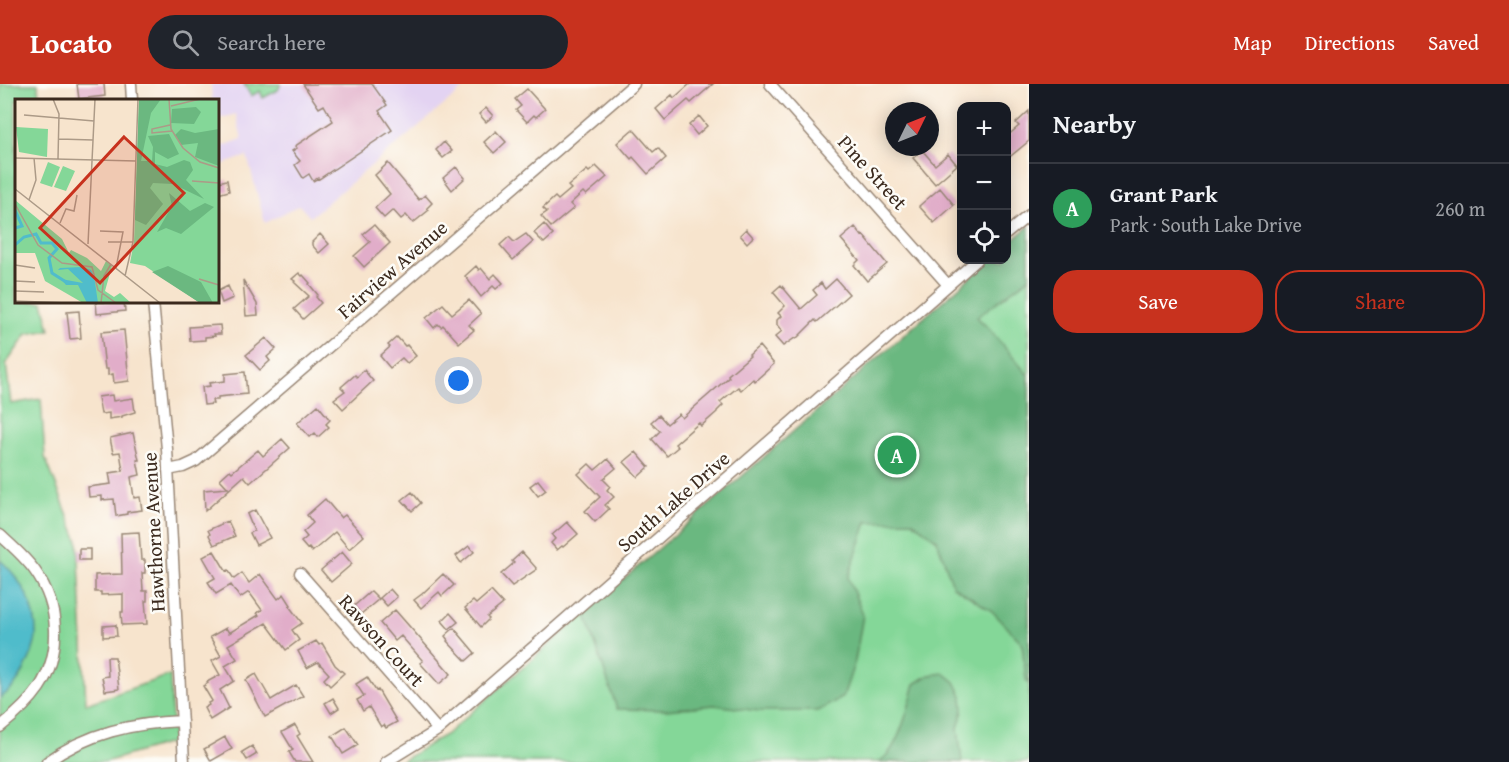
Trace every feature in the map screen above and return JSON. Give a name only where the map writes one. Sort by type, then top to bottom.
[{"type":"street","points":[[131,84],[132,99]]},
{"type":"street","name":"Fairview Avenue","points":[[168,470],[196,461],[634,84]]},
{"type":"street","name":"Pine Street","points":[[770,84],[948,285]]},
{"type":"street","points":[[1011,230],[1029,214]]},
{"type":"street","name":"South Lake Drive","points":[[386,762],[438,730],[972,264]]},
{"type":"street","name":"Hawthorne Avenue","points":[[153,303],[168,470],[184,762]]},
{"type":"street","points":[[0,535],[28,562],[42,582],[52,605],[55,638],[50,667],[38,689],[22,709],[0,727]]},
{"type":"street","name":"Rawson Court","points":[[300,573],[438,730]]},
{"type":"street","points":[[47,762],[68,748],[106,732],[148,723],[182,721]]},
{"type":"shaded area","points":[[211,84],[469,84],[310,217],[299,205],[265,223],[247,156],[219,166],[219,148],[242,139],[236,114],[219,119],[219,99],[212,99]]},
{"type":"green space","points":[[0,84],[38,84],[39,99],[15,99],[15,303],[43,303],[50,330],[27,334],[6,364],[11,404],[41,399],[45,457],[78,541],[86,704],[170,675],[173,742],[105,762],[0,762]]},
{"type":"green space","points":[[244,84],[281,84],[278,90],[263,98],[260,91],[251,96]]},
{"type":"green space","points":[[1029,226],[1029,762],[400,762],[448,733],[985,264],[1011,264],[1011,242]]},
{"type":"green space","points":[[1029,226],[1029,278],[977,317],[1029,376],[1029,685],[1026,680],[1022,643],[992,611],[953,586],[937,540],[912,521],[867,522],[848,578],[863,615],[855,661],[843,697],[818,711],[759,711],[714,705],[666,710],[617,709],[585,613],[985,264],[1011,264],[1011,242]]},
{"type":"green space","points":[[944,673],[955,682],[962,696],[963,711],[958,728],[962,762],[877,762],[891,750],[897,740],[915,684],[929,675]]},
{"type":"water","points":[[0,560],[26,593],[34,613],[36,634],[31,654],[21,675],[14,686],[0,699]]},
{"type":"building","points":[[77,84],[104,84],[105,96],[79,99]]},
{"type":"building","points":[[303,84],[372,84],[387,105],[379,111],[392,130],[319,179],[313,181],[309,174],[303,178],[295,165],[300,161],[292,151],[297,148],[295,146],[333,121],[324,105],[319,108]]},
{"type":"building","points":[[690,84],[713,84],[691,103],[688,100],[665,120],[656,109],[672,95],[674,98]]},
{"type":"building","points":[[527,89],[545,109],[527,122],[516,110],[521,106],[515,99]]},
{"type":"building","points":[[486,108],[493,116],[486,122],[479,114]]},
{"type":"building","points":[[1029,111],[1029,141],[1011,156],[1011,133],[1019,126],[1016,123]]},
{"type":"building","points":[[699,116],[707,126],[697,135],[689,125]]},
{"type":"building","points":[[633,129],[653,152],[658,148],[666,158],[648,174],[617,143]]},
{"type":"building","points":[[496,131],[506,142],[494,153],[484,142]]},
{"type":"building","points":[[444,142],[452,151],[443,158],[436,150]]},
{"type":"building","points":[[948,154],[957,165],[935,184],[913,158],[927,156],[935,165]]},
{"type":"building","points":[[388,163],[419,200],[425,195],[432,203],[427,208],[429,210],[413,223],[406,215],[401,219],[393,210],[384,218],[375,208],[390,194],[375,175]]},
{"type":"building","points":[[596,166],[607,177],[586,195],[583,192],[570,204],[574,208],[551,227],[541,216],[547,212],[543,208],[555,197],[558,200],[571,189],[568,186],[587,170],[589,172]]},
{"type":"building","points":[[456,167],[465,178],[452,190],[443,178]]},
{"type":"building","points":[[227,180],[229,191],[219,194],[219,182]]},
{"type":"building","points":[[940,188],[954,205],[934,223],[919,206]]},
{"type":"building","points":[[544,224],[553,235],[544,243],[534,233]]},
{"type":"building","points":[[374,225],[390,243],[364,267],[354,256],[370,242],[363,234]]},
{"type":"building","points":[[855,227],[887,264],[867,281],[854,265],[859,260],[841,239]]},
{"type":"building","points":[[746,229],[753,237],[747,243],[740,235]]},
{"type":"building","points":[[320,234],[329,244],[319,253],[312,242]]},
{"type":"building","points":[[526,234],[533,242],[513,260],[500,245],[509,237],[514,242]]},
{"type":"building","points":[[476,266],[479,270],[481,268],[490,279],[495,274],[503,283],[496,289],[493,286],[481,297],[465,276]]},
{"type":"building","points":[[299,273],[310,283],[321,303],[303,319],[294,309],[309,296],[292,279]]},
{"type":"building","points":[[836,279],[849,294],[817,322],[815,320],[796,339],[783,346],[775,337],[782,331],[777,325],[777,320],[781,316],[778,313],[785,306],[773,292],[781,285],[801,309],[817,295],[813,290],[821,283],[825,289]]},
{"type":"building","points":[[243,280],[257,304],[258,315],[246,316]]},
{"type":"building","points":[[228,286],[233,298],[222,303],[219,290]]},
{"type":"building","points":[[469,300],[481,314],[469,325],[474,330],[459,343],[443,325],[441,327],[438,324],[434,328],[426,318],[443,304],[452,314]]},
{"type":"building","points":[[96,303],[124,303],[125,311],[97,314]]},
{"type":"building","points":[[79,311],[81,338],[70,339],[67,312]]},
{"type":"building","points":[[220,325],[221,334],[205,337],[205,340],[190,341],[189,327]]},
{"type":"building","points":[[124,330],[129,381],[114,383],[113,374],[108,375],[108,369],[105,369],[101,332]]},
{"type":"building","points":[[397,337],[416,356],[407,363],[402,358],[390,368],[380,356]]},
{"type":"building","points":[[266,338],[276,349],[267,357],[270,361],[260,370],[246,355]]},
{"type":"building","points":[[759,346],[774,364],[755,381],[753,379],[741,390],[738,387],[720,402],[723,405],[717,412],[701,426],[699,423],[675,444],[678,447],[667,456],[652,439],[660,431],[651,422],[659,415],[667,424],[679,414],[682,418],[729,377],[728,375]]},
{"type":"building","points":[[364,370],[373,381],[343,409],[334,399],[345,391],[341,387]]},
{"type":"building","points":[[245,372],[247,394],[218,397],[218,400],[212,400],[213,404],[204,405],[202,387],[210,386],[209,383],[225,381],[225,374]]},
{"type":"building","points":[[112,395],[113,401],[133,398],[135,412],[109,419],[109,413],[101,414],[98,397]]},
{"type":"building","points":[[318,405],[330,420],[326,424],[329,427],[318,437],[315,433],[310,437],[297,423]]},
{"type":"building","points":[[133,433],[140,475],[131,477],[134,498],[140,497],[142,510],[116,516],[114,499],[102,500],[102,496],[89,497],[88,487],[111,484],[109,473],[123,471],[120,452],[113,453],[110,438]]},
{"type":"building","points":[[282,439],[290,448],[250,483],[244,476],[205,511],[204,490],[228,488],[220,479],[258,450],[263,456]]},
{"type":"building","points":[[636,452],[649,467],[638,477],[624,462]]},
{"type":"building","points":[[608,459],[616,468],[603,479],[610,486],[607,490],[614,497],[605,505],[609,509],[595,522],[585,511],[600,497],[578,474],[589,464],[595,470]]},
{"type":"building","points":[[538,480],[546,490],[538,496],[530,486]]},
{"type":"building","points":[[412,492],[421,503],[412,511],[402,500]]},
{"type":"building","points":[[325,499],[341,518],[345,515],[364,536],[349,549],[335,532],[312,552],[301,542],[307,537],[303,532],[313,523],[307,515]]},
{"type":"building","points":[[255,510],[270,538],[256,545],[250,533],[254,531],[247,514]]},
{"type":"building","points":[[228,521],[235,536],[214,545],[208,530]]},
{"type":"building","points":[[567,522],[578,534],[557,550],[551,543],[555,539],[552,535]]},
{"type":"building","points":[[139,532],[141,560],[145,560],[145,573],[142,573],[143,591],[147,591],[147,601],[145,601],[147,624],[122,625],[123,594],[101,595],[101,592],[95,592],[95,575],[122,574],[121,533]]},
{"type":"building","points":[[469,546],[474,552],[461,563],[456,556]]},
{"type":"building","points":[[79,549],[90,549],[90,560],[79,560]]},
{"type":"building","points":[[214,551],[226,571],[228,570],[234,579],[242,573],[249,583],[260,574],[278,599],[284,594],[291,605],[289,606],[302,623],[292,630],[299,640],[286,650],[266,623],[228,645],[237,659],[225,666],[234,681],[220,690],[229,708],[210,720],[204,708],[212,701],[203,686],[220,675],[212,661],[221,656],[210,637],[226,628],[229,633],[259,615],[257,613],[262,610],[249,592],[240,598],[231,585],[216,594],[208,582],[215,578],[203,557]]},
{"type":"building","points":[[342,552],[352,564],[331,582],[321,570]]},
{"type":"building","points":[[522,552],[537,569],[512,586],[501,574],[514,563],[512,561]]},
{"type":"building","points":[[443,574],[454,585],[442,596],[439,592],[421,608],[414,600]]},
{"type":"building","points":[[390,589],[397,597],[387,606],[380,598]]},
{"type":"building","points":[[371,591],[379,599],[361,614],[354,606]]},
{"type":"building","points":[[491,591],[503,604],[487,617],[489,619],[481,627],[465,608],[473,601],[476,604]]},
{"type":"building","points":[[395,610],[451,674],[439,684],[420,663],[423,661],[401,636],[395,641],[380,623]]},
{"type":"building","points":[[450,613],[458,622],[449,629],[442,621]]},
{"type":"building","points":[[116,625],[117,636],[103,637],[103,626]]},
{"type":"building","points":[[454,628],[475,653],[466,661],[445,636]]},
{"type":"building","points":[[316,641],[319,645],[322,643],[335,665],[344,673],[330,686],[324,679],[329,674],[318,662],[307,668],[298,651]]},
{"type":"building","points":[[107,657],[115,657],[119,689],[105,691],[102,677],[108,676]]},
{"type":"building","points":[[256,674],[271,700],[296,685],[303,696],[265,717],[246,680]]},
{"type":"building","points":[[367,677],[376,691],[378,690],[397,722],[386,728],[384,725],[381,727],[369,707],[363,711],[357,700],[364,696],[356,684]]},
{"type":"building","points":[[333,698],[339,708],[331,713],[325,703]]},
{"type":"building","points":[[295,725],[300,734],[297,736],[313,762],[295,762],[289,752],[293,750],[282,732]]},
{"type":"building","points":[[346,727],[358,745],[343,754],[332,736]]},
{"type":"building","points":[[225,737],[232,749],[211,761],[204,749]]},
{"type":"building","points":[[252,746],[257,754],[247,760],[242,752]]},
{"type":"place","name":"Grant Park","points":[[897,455]]}]
